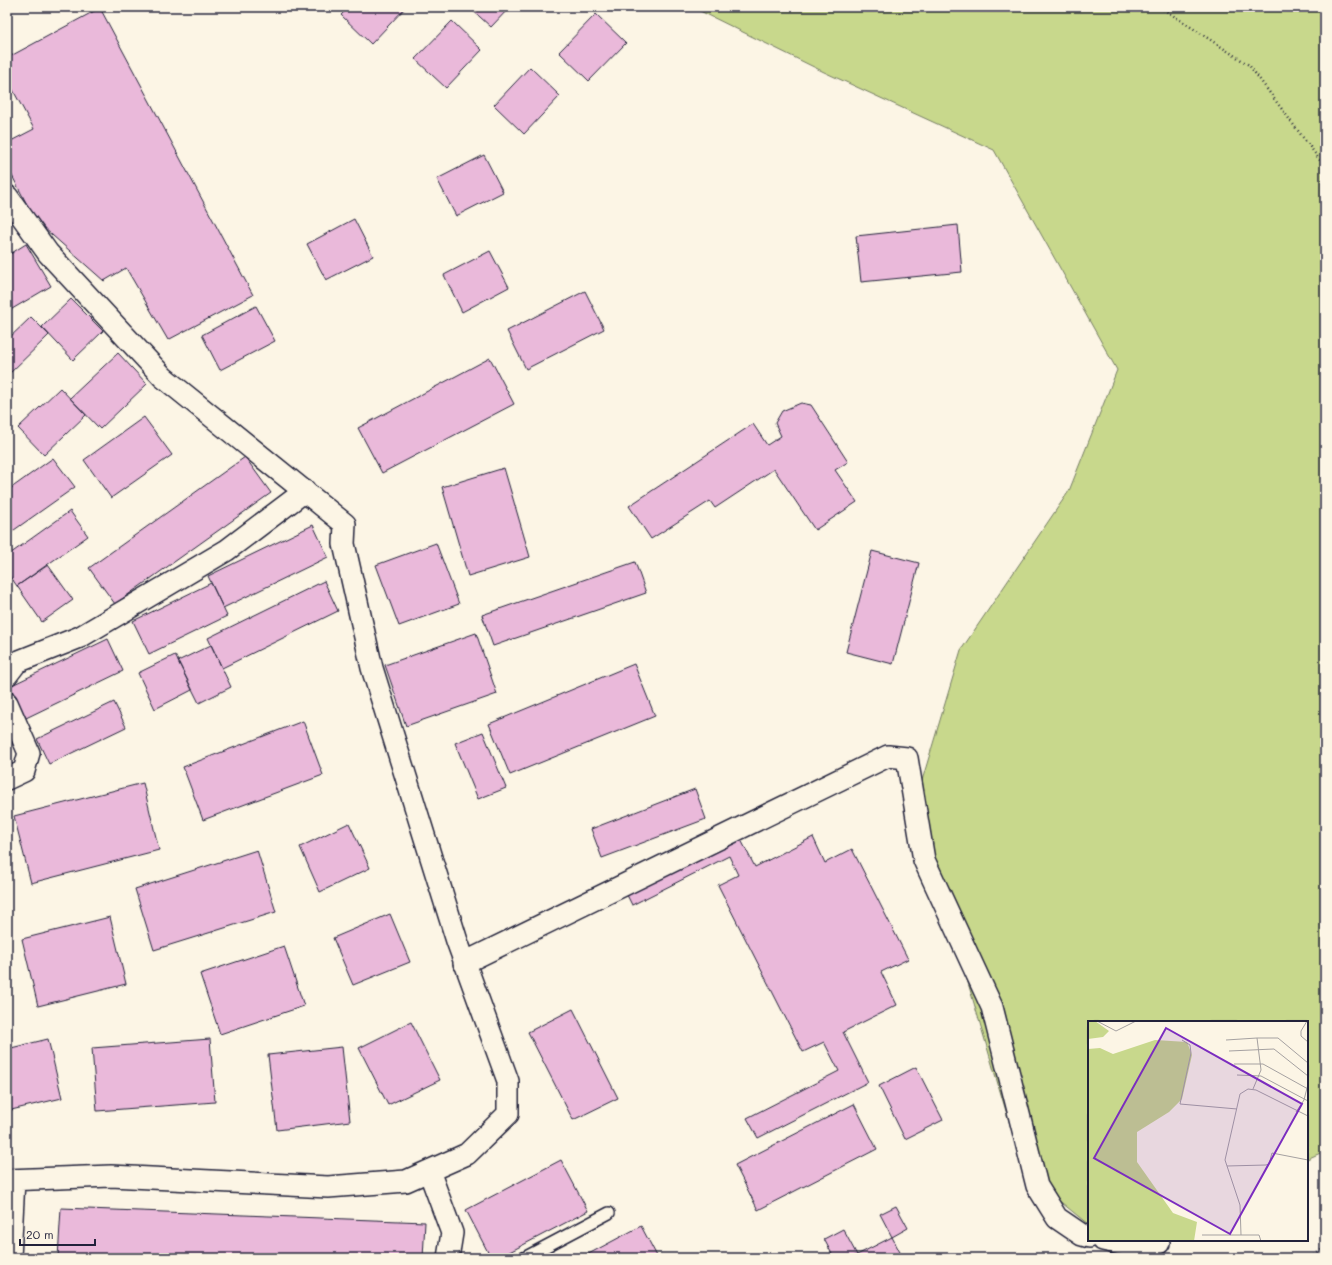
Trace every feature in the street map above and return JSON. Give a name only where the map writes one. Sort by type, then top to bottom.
[{"type":"street","points":[[7,196],[48,254],[163,377],[345,524],[344,544],[372,668],[464,963],[508,1081],[508,1114],[467,1154],[406,1181],[328,1186],[111,1176],[10,1180],[10,1258]]},
{"type":"street","points":[[7,675],[17,662],[80,637],[227,550],[305,491]]},
{"type":"street","points":[[7,702],[29,753],[24,771],[7,778]]},
{"type":"street","points":[[464,963],[888,756],[907,758],[924,860],[992,1007],[1037,1186],[1057,1218],[1082,1235],[1088,1237]]},
{"type":"street","points":[[429,1171],[452,1233],[448,1258]]},
{"type":"street","points":[[1108,1241],[1130,1246],[1158,1243]]},
{"type":"lane","points":[[524,1258],[609,1213]]},
{"type":"path","points":[[1160,7],[1249,65],[1325,167]]},
{"type":"path","points":[[1311,1258],[1325,1247]]},
{"type":"green space","points":[[692,7],[1325,7],[1325,1151],[1308,1159],[1308,1021],[1088,1021],[1088,1224],[1024,1172],[915,804],[961,650],[1069,491],[1117,370],[994,150],[824,72]]},
{"type":"building","points":[[349,7],[406,7],[371,44],[341,15]]},
{"type":"building","points":[[469,7],[510,7],[491,27]]},
{"type":"building","points":[[100,8],[253,295],[168,340],[126,268],[104,281],[35,220],[7,166],[7,143],[34,129],[7,79],[7,58]]},
{"type":"building","points":[[596,14],[626,43],[589,81],[559,52]]},
{"type":"building","points":[[452,21],[482,50],[446,88],[415,59]]},
{"type":"building","points":[[530,67],[560,96],[524,134],[494,105]]},
{"type":"building","points":[[484,155],[503,192],[456,216],[437,179]]},
{"type":"building","points":[[354,219],[373,256],[326,280],[307,244]]},
{"type":"building","points":[[958,225],[962,272],[861,282],[856,236]]},
{"type":"building","points":[[26,244],[51,286],[7,312],[7,256]]},
{"type":"building","points":[[490,251],[509,287],[462,312],[444,275]]},
{"type":"building","points":[[585,291],[604,329],[526,369],[507,331]]},
{"type":"building","points":[[71,299],[103,331],[73,360],[42,327]]},
{"type":"building","points":[[256,306],[275,341],[220,370],[202,335]]},
{"type":"building","points":[[31,317],[49,335],[7,376],[7,340]]},
{"type":"building","points":[[118,353],[147,384],[100,429],[70,398]]},
{"type":"building","points":[[490,358],[514,404],[382,473],[358,428]]},
{"type":"building","points":[[60,388],[86,415],[44,455],[18,428]]},
{"type":"building","points":[[801,403],[811,405],[848,462],[835,470],[857,502],[815,530],[774,469],[715,508],[710,501],[651,539],[629,506],[753,424],[767,445],[781,436],[775,423],[782,411]]},
{"type":"building","points":[[144,417],[172,455],[111,498],[84,460]]},
{"type":"building","points":[[245,457],[271,493],[115,604],[89,568]]},
{"type":"building","points":[[53,458],[75,487],[7,535],[7,491]]},
{"type":"building","points":[[504,468],[530,557],[468,576],[442,487]]},
{"type":"building","points":[[70,511],[88,536],[17,586],[7,572],[7,556]]},
{"type":"building","points":[[313,525],[328,557],[223,608],[208,576]]},
{"type":"building","points":[[436,543],[459,604],[399,626],[376,565]]},
{"type":"building","points":[[872,551],[919,563],[893,664],[846,652]]},
{"type":"building","points":[[635,562],[646,593],[493,646],[482,615]]},
{"type":"building","points":[[48,565],[73,600],[42,622],[17,586]]},
{"type":"building","points":[[324,581],[338,611],[222,668],[208,638]]},
{"type":"building","points":[[211,583],[227,616],[149,654],[133,621]]},
{"type":"building","points":[[476,633],[497,694],[406,726],[385,665]]},
{"type":"building","points":[[108,639],[123,671],[26,718],[10,686]]},
{"type":"building","points":[[211,645],[231,687],[199,703],[178,661]]},
{"type":"building","points":[[175,655],[192,690],[155,709],[138,673]]},
{"type":"building","points":[[634,664],[655,716],[510,775],[489,724]]},
{"type":"building","points":[[114,702],[126,727],[49,764],[37,739]]},
{"type":"building","points":[[303,721],[323,775],[203,820],[183,767]]},
{"type":"building","points":[[483,732],[506,788],[478,799],[455,743]]},
{"type":"building","points":[[143,783],[159,850],[31,883],[14,816]]},
{"type":"building","points":[[695,789],[706,819],[602,858],[591,829]]},
{"type":"building","points":[[349,823],[370,868],[320,892],[300,847]]},
{"type":"building","points":[[737,832],[755,867],[813,837],[825,863],[852,849],[908,959],[881,972],[897,1005],[843,1032],[868,1082],[758,1138],[747,1118],[839,1071],[824,1042],[803,1052],[718,885],[738,875],[729,856],[632,905],[624,889]]},
{"type":"building","points":[[257,850],[276,912],[154,950],[135,889]]},
{"type":"building","points":[[390,914],[410,962],[353,985],[333,938]]},
{"type":"building","points":[[110,917],[126,984],[38,1006],[22,939]]},
{"type":"building","points":[[284,946],[304,1006],[220,1034],[200,974]]},
{"type":"building","points":[[573,1009],[618,1098],[573,1120],[528,1032]]},
{"type":"building","points":[[411,1022],[440,1080],[388,1105],[359,1048]]},
{"type":"building","points":[[48,1039],[62,1098],[7,1111],[7,1049]]},
{"type":"building","points":[[210,1039],[215,1102],[97,1111],[92,1048]]},
{"type":"building","points":[[342,1047],[350,1121],[277,1130],[268,1055]]},
{"type":"building","points":[[916,1067],[943,1120],[905,1139],[879,1086]]},
{"type":"building","points":[[854,1104],[877,1149],[758,1210],[735,1165]]},
{"type":"building","points":[[561,1160],[588,1211],[498,1258],[491,1258],[466,1210]]},
{"type":"building","points":[[896,1206],[908,1228],[892,1237],[880,1214]]},
{"type":"building","points":[[61,1208],[425,1222],[423,1258],[58,1258]]},
{"type":"building","points":[[641,1226],[658,1258],[581,1258]]},
{"type":"building","points":[[843,1229],[857,1255],[850,1258],[834,1258],[824,1239]]},
{"type":"building","points":[[892,1237],[903,1258],[858,1258],[857,1255]]}]
